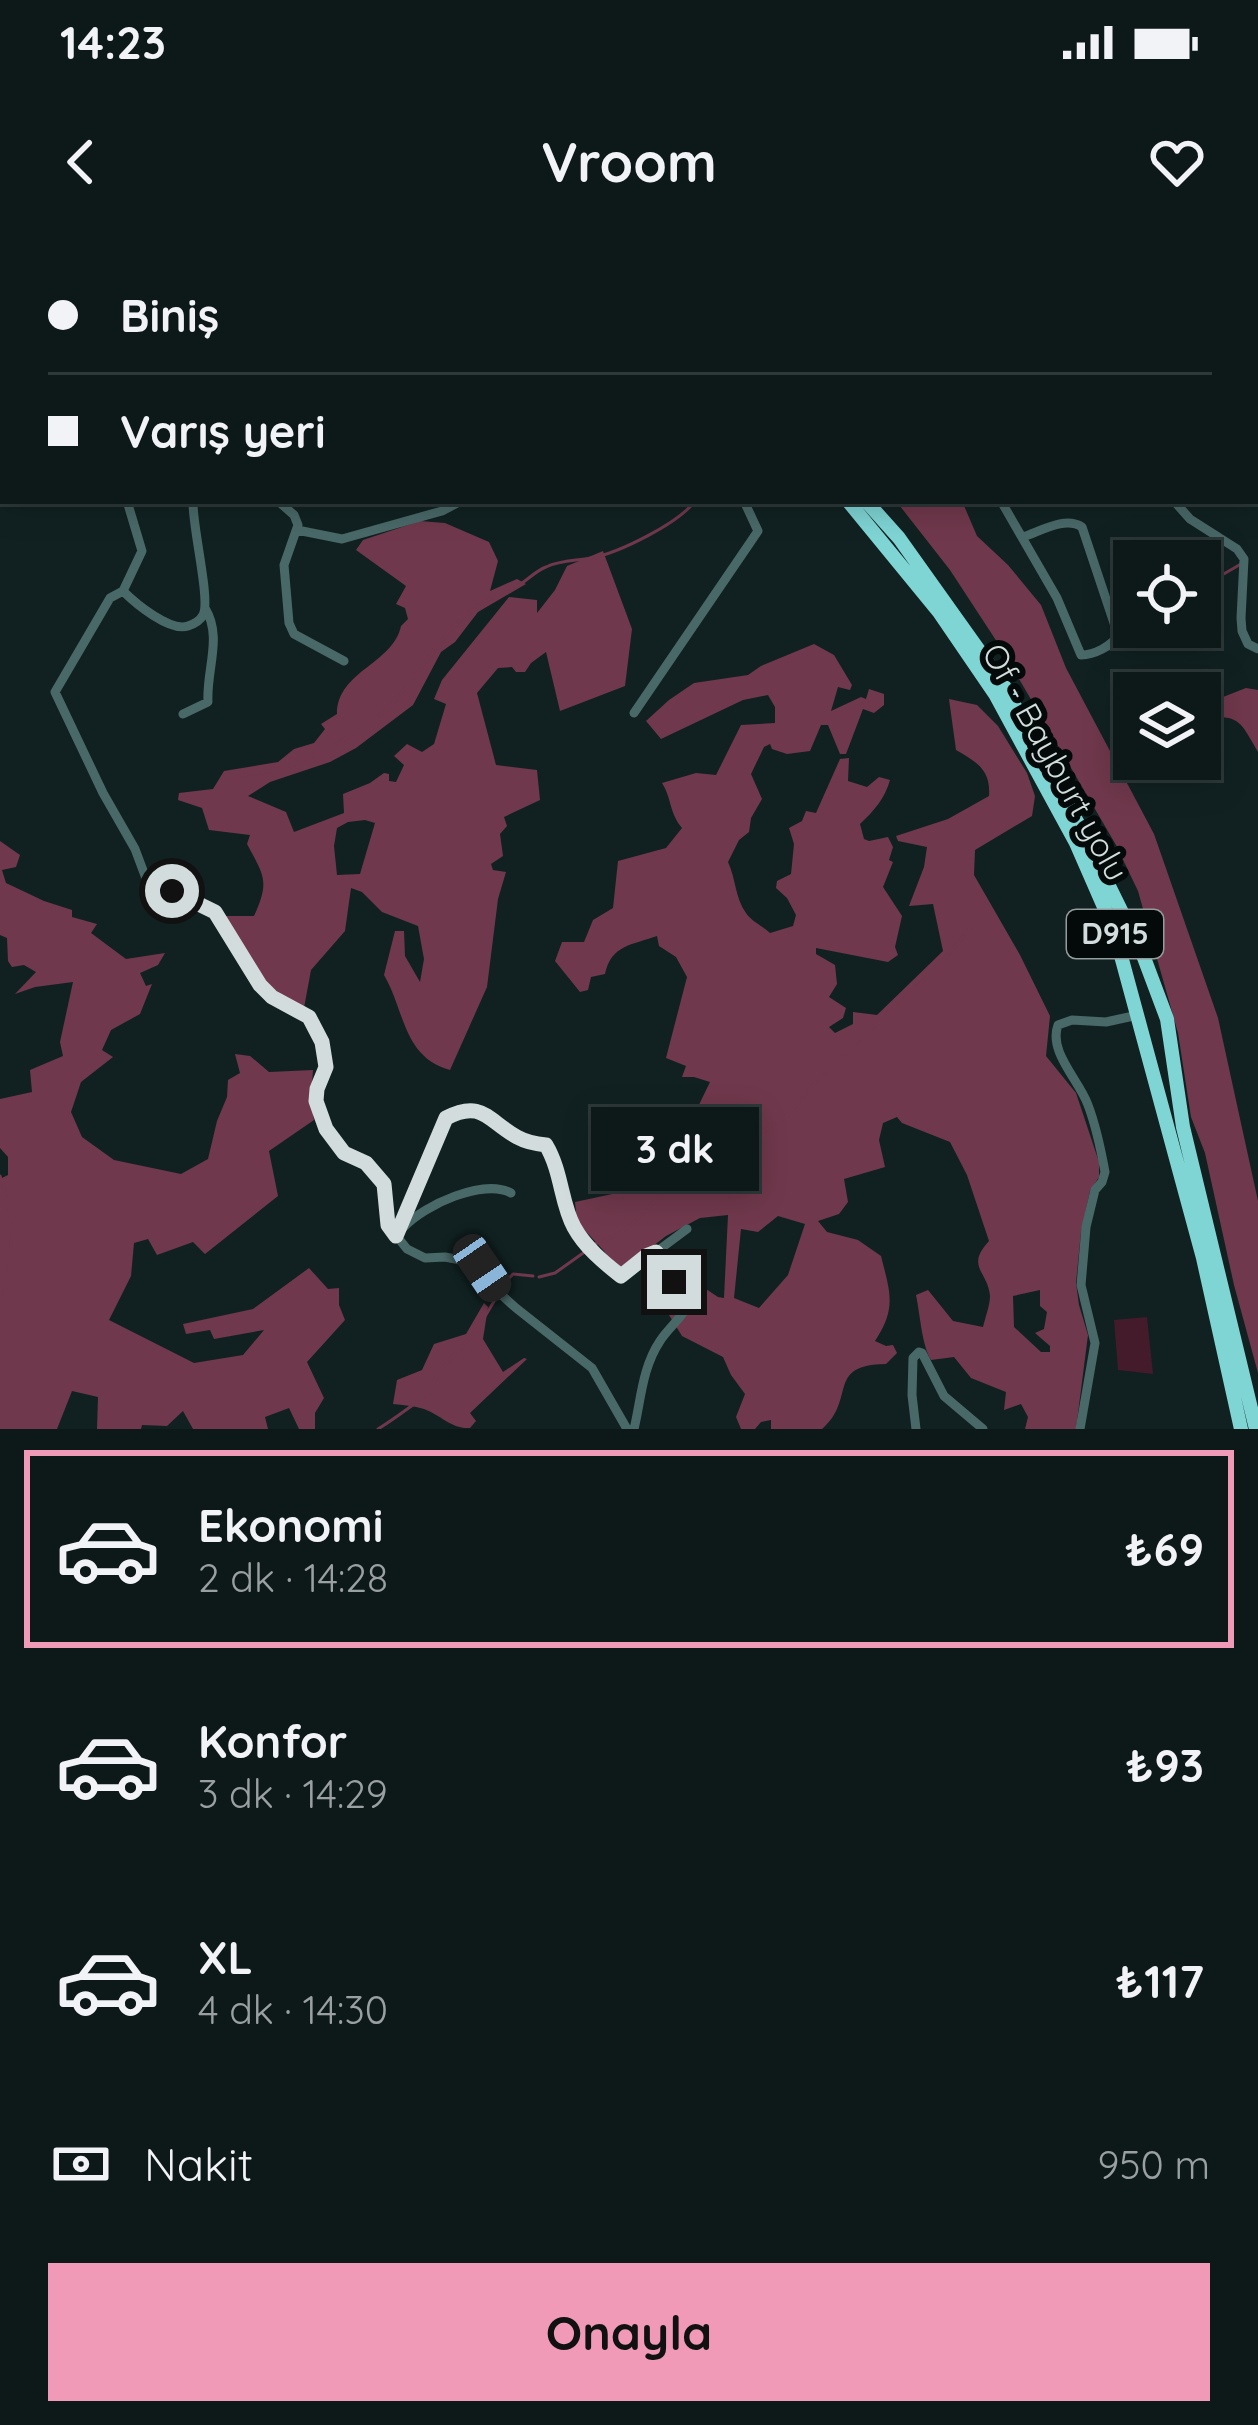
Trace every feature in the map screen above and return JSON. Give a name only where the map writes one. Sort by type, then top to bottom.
[{"type":"highway","name":"Of - Bayburt yolu","points":[[850,504],[939,612],[994,694],[1076,843],[1114,930],[1203,1258],[1241,1429]]},
{"type":"highway","name":"Of - Bayburt yolu","points":[[869,504],[1003,684],[1081,829],[1158,993],[1167,1019],[1183,1127],[1256,1429]]},
{"type":"highway","points":[[1132,992],[1140,985],[1158,993],[1154,1011],[1138,1013]]},
{"type":"street","points":[[129,504],[142,551],[123,591],[110,598],[56,692],[147,881],[215,912],[260,985],[309,1017],[322,1042],[326,1067],[316,1101],[326,1129],[344,1153],[366,1163],[384,1184],[388,1225],[407,1250],[482,1268],[506,1300],[592,1368],[631,1429]]},
{"type":"street","points":[[123,591],[172,628],[183,628],[204,614],[193,504]]},
{"type":"street","points":[[281,504],[298,526],[284,566],[289,623],[294,634],[344,661]]},
{"type":"street","points":[[297,530],[342,539],[455,504]]},
{"type":"street","points":[[634,713],[758,531],[745,504]]},
{"type":"street","points":[[1003,504],[1058,598],[1081,655],[1115,641],[1118,635],[1082,527],[1065,523],[1023,538]]},
{"type":"street","points":[[1177,504],[1244,559],[1242,631],[1248,644],[1258,649]]},
{"type":"street","points":[[183,714],[208,702],[214,638],[205,608]]},
{"type":"street","points":[[1080,1429],[1096,1342],[1081,1285],[1086,1227],[1105,1172],[1087,1101],[1059,1051],[1055,1034],[1058,1025],[1072,1020],[1106,1022],[1138,1013]]},
{"type":"street","points":[[396,1236],[446,1118],[476,1111],[490,1115],[519,1139],[546,1145],[573,1225],[599,1259],[621,1276],[687,1229]]},
{"type":"street","points":[[396,1236],[412,1218],[449,1198],[494,1187],[511,1193]]},
{"type":"street","points":[[631,1429],[651,1360],[688,1304],[656,1252]]},
{"type":"street","points":[[916,1429],[913,1358],[919,1352],[944,1396],[983,1429]]},
{"type":"shaded area","points":[[898,504],[963,504],[977,536],[1041,605],[1066,668],[1113,757],[1113,780],[1125,780],[1154,834],[1218,1018],[1258,1201],[1258,1373],[1205,1153],[1191,1117],[1178,1033],[1138,891],[1001,648],[950,570]]},
{"type":"shaded area","points":[[420,521],[445,523],[489,542],[498,561],[490,591],[517,579],[526,584],[478,612],[441,652],[413,705],[356,748],[270,782],[248,796],[286,812],[294,832],[344,813],[343,794],[384,773],[396,782],[404,765],[394,756],[407,744],[422,752],[434,744],[446,704],[434,699],[442,680],[509,597],[537,600],[537,613],[567,566],[603,551],[632,629],[625,686],[560,711],[546,652],[525,672],[498,668],[477,693],[496,765],[537,770],[540,800],[504,817],[503,856],[491,864],[493,870],[506,872],[487,987],[450,1070],[435,1064],[414,1044],[384,975],[395,931],[404,931],[405,956],[420,982],[424,959],[418,926],[382,912],[351,888],[345,931],[311,970],[304,1008],[254,970],[223,916],[254,916],[259,904],[263,879],[247,844],[250,835],[209,830],[202,808],[178,800],[179,793],[213,789],[224,771],[278,762],[294,749],[314,743],[325,729],[321,724],[337,714],[346,687],[396,639],[408,619],[405,608],[396,604],[406,586],[356,550],[363,540]],"holes":[[[348,822],[375,823],[360,874],[337,875],[337,828]]]},
{"type":"shaded area","points":[[814,644],[834,655],[852,685],[850,690],[838,687],[831,711],[866,699],[869,689],[884,694],[884,705],[874,713],[863,709],[846,754],[840,754],[828,725],[821,725],[810,751],[787,754],[770,744],[764,747],[751,774],[762,799],[749,832],[739,840],[728,862],[748,916],[770,933],[793,926],[796,915],[776,888],[777,881],[791,874],[794,844],[789,828],[802,821],[806,811],[816,813],[840,759],[849,758],[848,781],[867,787],[879,777],[890,780],[878,804],[860,824],[864,839],[888,837],[893,847],[889,860],[893,862],[883,887],[902,916],[895,947],[898,955],[888,962],[816,948],[816,954],[835,965],[837,984],[829,997],[846,1008],[843,1018],[829,1027],[835,1033],[853,1024],[853,1012],[877,1015],[943,951],[933,904],[909,906],[927,847],[898,841],[896,836],[948,819],[989,796],[981,768],[956,750],[949,699],[977,705],[998,726],[1027,773],[1035,796],[1032,816],[975,850],[974,875],[1050,1016],[1046,1056],[1076,1093],[1099,1162],[1099,1177],[1090,1191],[1081,1232],[1076,1283],[1088,1335],[1076,1429],[1025,1429],[1028,1417],[1021,1404],[1004,1410],[1006,1392],[971,1378],[954,1357],[931,1360],[916,1295],[928,1290],[953,1321],[983,1327],[990,1296],[978,1263],[989,1241],[967,1175],[950,1142],[897,1117],[883,1123],[879,1140],[885,1167],[844,1179],[848,1202],[839,1214],[818,1221],[827,1232],[858,1240],[881,1256],[890,1300],[875,1341],[893,1345],[897,1353],[886,1364],[855,1370],[848,1377],[832,1418],[822,1429],[771,1429],[771,1420],[755,1429],[741,1429],[736,1417],[745,1394],[723,1357],[682,1336],[669,1315],[671,1304],[687,1284],[697,1283],[724,1298],[728,1215],[700,1218],[666,1236],[623,1269],[610,1263],[577,1222],[575,1202],[645,1187],[663,1145],[694,1127],[695,1113],[710,1082],[682,1077],[686,1066],[666,1058],[687,977],[676,957],[659,946],[657,936],[617,952],[605,974],[591,977],[588,990],[580,992],[555,961],[562,942],[584,942],[593,920],[613,908],[618,861],[666,848],[682,828],[662,783],[696,773],[716,775],[741,725],[775,723],[775,707],[768,695],[743,700],[661,739],[646,721],[694,683],[748,675]],"holes":[[[778,1216],[805,1224],[788,1275],[759,1308],[734,1298],[741,1229],[758,1232]],[[1040,1290],[1040,1306],[1047,1312],[1044,1329],[1035,1333],[1050,1346],[1050,1352],[1041,1352],[1014,1327],[1013,1296]]]},
{"type":"shaded area","points":[[1246,688],[1258,690],[1258,752],[1237,722],[1221,717],[1221,698]]},
{"type":"shaded area","points":[[0,841],[20,855],[16,867],[2,870],[6,883],[72,910],[72,917],[97,924],[91,933],[126,959],[165,953],[158,965],[140,973],[146,986],[152,984],[140,1014],[111,1030],[102,1050],[113,1057],[81,1082],[71,1112],[82,1137],[114,1160],[181,1174],[208,1159],[228,1080],[240,1073],[235,1054],[250,1056],[269,1072],[313,1070],[314,1120],[269,1151],[278,1196],[205,1254],[193,1242],[157,1255],[148,1239],[134,1243],[131,1276],[109,1320],[194,1363],[243,1355],[264,1330],[214,1339],[210,1330],[186,1334],[183,1324],[253,1309],[309,1268],[328,1289],[339,1288],[345,1320],[307,1362],[324,1398],[315,1413],[315,1429],[299,1429],[289,1408],[265,1417],[268,1429],[193,1429],[183,1411],[167,1426],[97,1429],[98,1397],[72,1391],[57,1429],[0,1429],[0,1179],[8,1175],[8,1157],[0,1148],[0,1099],[32,1092],[30,1070],[63,1056],[60,1042],[73,982],[15,994],[36,972],[24,965],[12,967],[7,938],[0,935]]},
{"type":"shaded area","points":[[484,1303],[488,1307],[483,1339],[503,1372],[527,1359],[470,1413],[476,1421],[470,1428],[424,1409],[393,1404],[397,1380],[422,1370],[434,1344],[466,1334]]},
{"type":"shaded area","points":[[1147,1317],[1153,1374],[1118,1370],[1114,1320]]},
{"type":"waterway","points":[[243,775],[289,766],[362,728],[387,708],[446,635],[482,603],[552,565],[632,544],[692,504]]},
{"type":"waterway","points":[[1221,576],[1241,564]]},
{"type":"waterway","points":[[669,1170],[670,1161],[684,1144],[701,1139],[743,1141],[787,1116],[820,1077],[936,969],[972,926]]},
{"type":"waterway","points":[[0,1176],[11,1245],[0,1313]]},
{"type":"waterway","points":[[594,1244],[635,1222],[668,1180]]},
{"type":"waterway","points":[[539,1277],[555,1273],[586,1251]]},
{"type":"waterway","points":[[501,1287],[513,1274],[533,1276]]},
{"type":"waterway","points":[[378,1429],[430,1393],[441,1370],[496,1298]]},
{"type":"route","points":[[172,891],[215,912],[260,985],[309,1017],[322,1042],[326,1067],[316,1101],[326,1129],[344,1153],[366,1163],[384,1184],[388,1225],[396,1236],[446,1118],[476,1111],[490,1115],[519,1139],[546,1145],[573,1225],[599,1259],[621,1276],[656,1252],[671,1270],[674,1282]]}]
